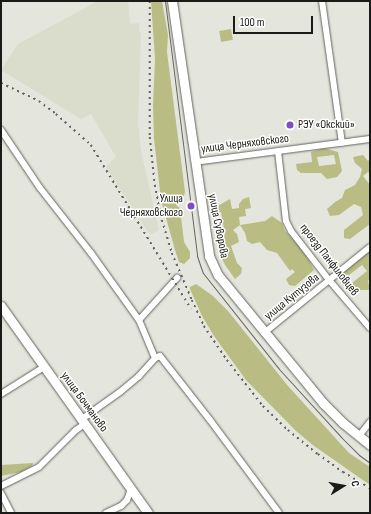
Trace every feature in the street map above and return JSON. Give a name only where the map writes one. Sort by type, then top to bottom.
[{"type":"street","name":"улица Суворова","points":[[172,1],[209,256],[218,275],[264,333],[323,403],[370,445]]},
{"type":"street","points":[[322,1],[342,143]]},
{"type":"street","points":[[1,130],[4,139],[91,253],[139,320],[154,358]]},
{"type":"street","name":"улица Черняховского","points":[[195,162],[370,139]]},
{"type":"street","name":"проезд Панфиловцев","points":[[278,151],[286,221],[291,231],[329,280],[370,328]]},
{"type":"street","name":"улица Кутузова","points":[[264,333],[370,247]]},
{"type":"street","points":[[139,320],[177,278]]},
{"type":"street","name":"улица Бочманово","points":[[1,306],[148,513]]},
{"type":"street","points":[[1,486],[39,467],[84,422],[139,376],[154,358],[160,356],[279,513]]},
{"type":"street","points":[[1,394],[44,367]]},
{"type":"street","points":[[359,436],[370,422]]},
{"type":"street","points":[[106,513],[121,506],[128,500],[131,489]]},
{"type":"street","points":[[1,493],[11,513]]},
{"type":"shaded area","points":[[98,1],[128,1],[130,24],[139,23],[139,32],[141,32],[138,123],[141,151],[159,230],[150,235],[106,167],[116,157],[91,114],[81,119],[1,70],[18,44]]},
{"type":"green space","points":[[151,1],[162,1],[168,35],[167,52],[185,192],[184,196],[175,196],[177,206],[180,208],[184,242],[190,252],[190,258],[184,264],[179,262],[161,200],[154,139],[153,105],[155,59]]},
{"type":"green space","points":[[231,29],[233,40],[221,42],[219,31]]},
{"type":"green space","points":[[324,148],[338,152],[342,171],[337,177],[327,179],[321,173],[301,173],[297,170],[296,164],[312,162],[311,152]],"holes":[[[334,155],[336,164],[319,166],[317,157]]]},
{"type":"green space","points":[[363,155],[368,161],[370,159],[370,174],[368,172],[363,176],[370,185],[370,224],[350,239],[344,238],[344,230],[363,215],[361,207],[354,204],[339,215],[330,216],[327,209],[342,198],[345,190],[355,185],[360,177],[362,169],[355,163],[353,157]]},
{"type":"green space","points":[[249,197],[251,208],[245,209],[246,216],[239,217],[240,225],[233,230],[237,234],[239,242],[231,246],[237,263],[242,268],[241,274],[235,279],[225,265],[220,254],[217,237],[225,235],[221,212],[213,213],[214,208],[230,199],[232,209],[239,208],[239,204],[243,199]]},
{"type":"green space","points":[[272,216],[282,223],[285,231],[300,247],[314,270],[295,286],[289,285],[286,279],[295,272],[292,269],[290,271],[277,253],[267,250],[260,242],[252,244],[247,241],[245,233],[240,225],[265,221]]},
{"type":"green space","points":[[370,251],[370,279],[368,281],[370,290],[355,290],[352,283],[367,271],[362,265],[349,275],[341,274]]},
{"type":"green space","points":[[196,284],[213,296],[228,311],[288,386],[349,453],[370,467],[370,485],[314,446],[296,431],[246,380],[214,336],[202,316],[190,289],[190,287]]},
{"type":"green space","points":[[33,463],[32,466],[21,472],[1,476],[1,465]]},
{"type":"tram line","points":[[165,1],[197,256],[203,273],[279,369],[342,438],[359,455],[370,463]]},
{"type":"railway","points":[[150,1],[150,137],[155,185],[162,220],[172,253],[192,300],[204,326],[227,360],[263,406],[288,430],[318,454],[343,472],[370,488]]},
{"type":"railway","points":[[1,83],[39,101],[91,145],[191,309]]},
{"type":"place","name":"РЭУ «Окский»","points":[[290,125]]},
{"type":"place","name":"Улица Черняховского","points":[[191,206]]}]
